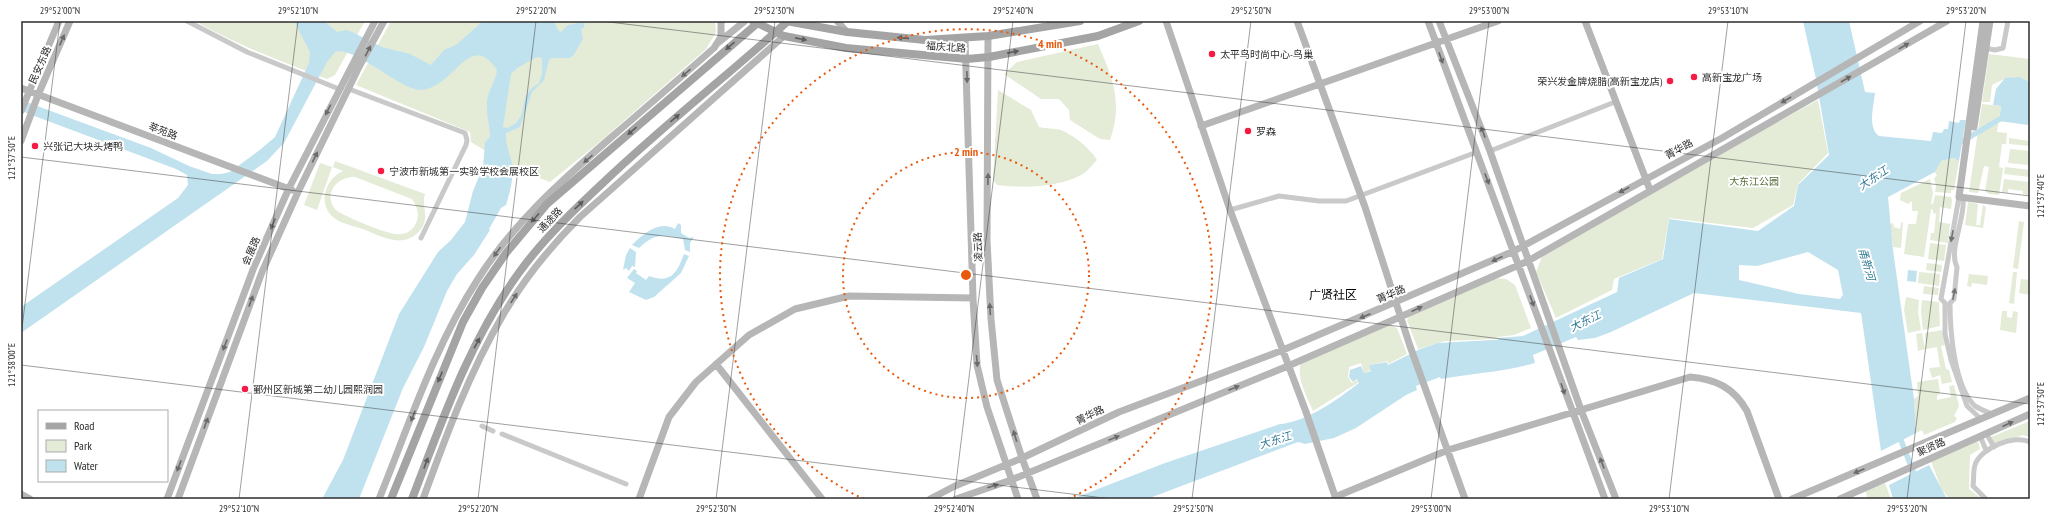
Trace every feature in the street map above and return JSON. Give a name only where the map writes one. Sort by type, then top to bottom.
[{"type":"main road","name":"福庆北路","points":[[788,21],[847,32],[925,40],[988,36],[1080,21]]},
{"type":"main road","name":"通途路","points":[[412,499],[446,412],[473,349],[500,300],[535,250],[565,218],[651,138],[776,33],[788,21]]},
{"type":"main road","name":"福庆北路","points":[[756,22],[784,36],[846,48],[967,59],[989,57],[1098,36],[1139,21]]},
{"type":"main road","name":"通途路","points":[[391,499],[463,322],[482,288],[506,253],[552,200],[756,22]]},
{"type":"street","name":"民安东路","points":[[21,111],[59,21]]},
{"type":"street","name":"民安东路","points":[[21,141],[37,98],[70,21]]},
{"type":"street","points":[[187,21],[247,52],[339,89]]},
{"type":"street","name":"会展路","points":[[167,499],[254,267],[289,188],[352,63],[375,21]]},
{"type":"street","name":"会展路","points":[[178,499],[262,272],[298,192],[359,67],[384,21]]},
{"type":"street","points":[[718,43],[722,29],[721,21]]},
{"type":"street","points":[[379,499],[451,326],[478,278],[512,231],[542,199],[718,43],[745,21]]},
{"type":"street","points":[[837,21],[847,32]]},
{"type":"street","points":[[1166,21],[1230,210],[1306,412],[1336,498],[1448,450],[1690,377],[1705,378],[1718,382],[1740,398],[1747,411],[1779,499]]},
{"type":"street","points":[[1297,21],[1362,196],[1410,346],[1465,499]]},
{"type":"street","points":[[1428,21],[1605,499]]},
{"type":"street","points":[[1439,21],[1490,150],[1581,410],[1616,499]]},
{"type":"street","points":[[1201,126],[1321,85],[1498,21]]},
{"type":"street","points":[[1585,21],[1644,179],[1650,190]]},
{"type":"street","name":"菁华路","points":[[930,499],[955,486],[1022,458],[1119,412],[1283,350],[1396,303],[1514,251],[1522,245],[1722,138],[1920,21]]},
{"type":"street","points":[[956,499],[1011,480],[1288,366],[1528,260],[1947,21]]},
{"type":"street","points":[[1983,21],[1961,196],[1955,253],[1955,262],[1957,266],[1954,299],[1950,303],[1950,328],[1954,354],[1964,387],[1975,405],[1992,414]]},
{"type":"street","points":[[1978,420],[1967,406],[1951,360],[1944,334],[1945,303],[1941,299],[1961,196],[1990,21]]},
{"type":"street","points":[[1985,48],[1995,50],[2003,48],[2008,21]]},
{"type":"street","points":[[422,499],[470,378],[503,315],[560,237],[580,217],[784,36]]},
{"type":"street","name":"凌云路","points":[[988,36],[987,240],[991,319],[997,380],[1037,499]]},
{"type":"street","name":"凌云路","points":[[965,38],[967,59],[973,298],[977,366],[987,407],[1018,499]]},
{"type":"street","name":"莘苑路","points":[[21,88],[29,91],[37,98],[298,192]]},
{"type":"street","points":[[349,89],[465,133],[468,140],[466,145],[421,238]]},
{"type":"street","points":[[1490,150],[1615,102]]},
{"type":"street","points":[[1230,210],[1279,196],[1333,202],[1346,201],[1477,152]]},
{"type":"street","points":[[1961,196],[2030,205]]},
{"type":"street","points":[[639,499],[669,417],[696,382],[749,336],[795,310],[849,296],[973,298]]},
{"type":"street","points":[[716,364],[822,499]]},
{"type":"street","name":"聚贤路","points":[[1792,499],[2030,398]]},
{"type":"street","name":"聚贤路","points":[[1843,498],[2029,415]]},
{"type":"street","points":[[482,426],[493,431]]},
{"type":"street","points":[[502,434],[626,484]]},
{"type":"street","points":[[1983,435],[1994,447]]},
{"type":"street","points":[[1983,435],[1986,450]]},
{"type":"street","points":[[1986,499],[1973,486],[1975,464],[1986,450],[2001,443],[2012,440],[2025,440],[2030,442]]},
{"type":"street","points":[[21,494],[30,499]]},
{"type":"green space","points":[[195,21],[365,21],[335,75],[327,79],[277,60],[211,30]]},
{"type":"green space","points":[[391,21],[715,21],[716,32],[706,49],[602,140],[550,182],[514,168],[471,142],[470,132],[356,85]]},
{"type":"green space","points":[[1098,44],[1112,80],[1116,102],[1116,114],[1110,140],[1100,139],[1070,120],[1069,110],[1059,99],[1041,99],[1004,74],[1017,62]]},
{"type":"green space","points":[[1989,54],[2030,59],[2030,82],[2020,78],[2001,80],[1992,85],[1990,102],[1982,102]]},
{"type":"green space","points":[[998,90],[1031,110],[1039,127],[1059,129],[1066,132],[1086,147],[1097,160],[1083,174],[1051,185],[1018,187],[997,185],[993,180]]},
{"type":"green space","name":"大东江公园","points":[[1818,100],[1828,153],[1798,184],[1793,205],[1753,228],[1669,218],[1662,259],[1614,279],[1612,290],[1556,318],[1536,272],[1542,257],[1738,143]]},
{"type":"green space","points":[[1982,104],[2001,106],[1997,132],[2007,133],[2006,144],[2002,144],[1999,167],[2003,168],[1999,195],[1989,194],[1985,191],[1989,167],[1984,166],[1978,193],[1969,192]]},
{"type":"green space","points":[[2009,138],[2030,141],[2030,146],[2009,144]]},
{"type":"green space","points":[[2010,149],[2030,151],[2029,165],[2008,163]]},
{"type":"green space","points":[[1955,158],[1959,161],[1954,190],[1951,190],[1951,193],[1935,192],[1936,186],[1934,178],[1937,176],[1935,172],[1940,161]]},
{"type":"green space","points":[[335,161],[425,194],[424,225],[415,235],[408,239],[393,240],[337,220],[326,208],[325,201],[327,187],[331,180],[343,171],[333,167]],"holes":[[[355,177],[412,199],[418,212],[417,222],[409,231],[399,234],[375,228],[340,213],[332,204],[331,193],[337,183],[342,180]]]},
{"type":"green space","points":[[320,163],[332,167],[317,210],[304,205]]},
{"type":"green space","points":[[2005,167],[2030,170],[2030,177],[2004,174]]},
{"type":"green space","points":[[1930,179],[1933,193],[1931,204],[1933,204],[1935,195],[1951,197],[1951,209],[1940,207],[1939,222],[1950,224],[1948,243],[1930,240],[1931,233],[1934,233],[1936,214],[1933,213],[1933,210],[1931,209],[1924,257],[1904,254],[1908,224],[1916,224],[1918,211],[1912,211],[1912,201],[1908,204],[1900,200],[1901,193]]},
{"type":"green space","points":[[2004,179],[2029,182],[2028,195],[2023,194],[2023,191],[2008,189],[2008,193],[2002,192]]},
{"type":"green space","points":[[1968,202],[1978,204],[1976,225],[1980,225],[1983,205],[1986,207],[1983,228],[1965,225]]},
{"type":"green space","points":[[2019,221],[2024,222],[2018,269],[2013,268]]},
{"type":"green space","points":[[1903,222],[1901,248],[1893,247],[1890,224],[1893,223],[1894,227],[1900,229],[1901,223]]},
{"type":"green space","points":[[1930,243],[1946,245],[1944,261],[1928,259]]},
{"type":"green space","points":[[1927,263],[1942,265],[1941,272],[1926,270]]},
{"type":"green space","points":[[1919,272],[1940,274],[1939,286],[1918,283]]},
{"type":"green space","points":[[2013,272],[2017,272],[2014,304],[2009,303]]},
{"type":"green space","points":[[1969,274],[1988,276],[1987,285],[1972,283],[1971,287],[1967,286]]},
{"type":"green space","points":[[1495,278],[1506,279],[1515,285],[1531,328],[1514,335],[1498,337],[1497,339],[1445,341],[1418,349],[1407,320],[1410,315]]},
{"type":"green space","points":[[2021,279],[2030,280],[2030,295],[2019,293]]},
{"type":"green space","points":[[1924,286],[1939,288],[1938,295],[1923,294]]},
{"type":"green space","points":[[1906,297],[1919,300],[1918,312],[1921,330],[1908,333],[1904,310]]},
{"type":"green space","points":[[1922,300],[1939,302],[1940,326],[1923,330],[1921,312]]},
{"type":"green space","points":[[2002,311],[2007,311],[2007,317],[2012,318],[2013,311],[2018,312],[2016,333],[2000,330]]},
{"type":"green space","points":[[1385,325],[1391,325],[1397,328],[1407,354],[1388,364],[1388,361],[1369,365],[1371,370],[1364,373],[1361,363],[1349,367],[1348,377],[1352,383],[1357,380],[1359,382],[1313,411],[1301,381],[1301,362]]},
{"type":"green space","points":[[1942,330],[1945,345],[1941,346],[1946,369],[1949,370],[1952,382],[1942,384],[1940,375],[1932,378],[1929,368],[1940,367],[1937,347],[1926,349],[1925,333]]},
{"type":"green space","points":[[1922,333],[1925,349],[1918,351],[1916,334]]},
{"type":"green space","points":[[1938,379],[1940,393],[1937,396],[1937,400],[1951,397],[1949,386],[1954,385],[1959,406],[1954,416],[1957,418],[1955,422],[1924,435],[1922,430],[1916,433],[1914,399],[1918,396],[1917,382]]},
{"type":"green space","points":[[2030,421],[2030,437],[2023,435],[1993,445],[1991,437]]},
{"type":"green space","points":[[1978,441],[1980,449],[1970,455],[1969,489],[1982,499],[1949,499],[1941,488],[1931,461]]},
{"type":"green space","points":[[1885,483],[1891,499],[1868,499],[1865,490]]},
{"type":"water","points":[[294,21],[324,21],[337,32],[346,30],[352,32],[382,47],[410,54],[431,65],[444,50],[456,45],[483,21],[554,21],[558,30],[561,32],[568,25],[578,23],[579,21],[585,21],[584,27],[581,30],[583,39],[573,56],[569,58],[552,58],[549,60],[544,80],[532,92],[520,127],[506,133],[507,145],[512,164],[512,174],[506,205],[501,208],[489,229],[490,230],[474,255],[457,274],[447,291],[424,347],[403,388],[359,499],[322,499],[343,460],[399,314],[438,252],[451,240],[465,222],[473,191],[483,167],[485,142],[490,137],[487,103],[497,70],[487,59],[478,55],[470,58],[461,64],[443,81],[432,87],[420,90],[401,83],[353,55],[343,52],[335,52],[327,62],[284,143],[267,161],[21,333],[21,307],[178,198],[188,185],[187,175],[176,169],[21,111],[21,100],[151,148],[189,166],[212,174],[221,174],[230,172],[275,137],[309,63],[310,52]],"holes":[[[537,57],[542,58],[542,74],[539,83],[527,94],[519,120],[507,128],[503,127],[511,74],[517,68]]]},
{"type":"water","points":[[1803,21],[1849,21],[1865,92],[1875,93],[1872,122],[1875,132],[1879,136],[1931,141],[1933,132],[1942,133],[1944,129],[1948,129],[1949,121],[1959,123],[1960,120],[1966,120],[1959,161],[1954,158],[1941,161],[1935,172],[1888,197],[1893,250],[1914,399],[1916,433],[1881,451],[1861,313],[1694,293],[1611,332],[1595,338],[1578,340],[1576,337],[1533,355],[1535,363],[1441,379],[1440,377],[1416,386],[1417,390],[1406,395],[1356,428],[1334,438],[1305,444],[1298,442],[1147,499],[1072,499],[1165,463],[1280,424],[1301,419],[1322,409],[1359,383],[1357,379],[1353,382],[1349,377],[1350,370],[1361,366],[1364,373],[1371,371],[1369,365],[1387,362],[1388,365],[1420,349],[1438,343],[1498,340],[1498,338],[1523,336],[1617,292],[1619,278],[1663,259],[1669,219],[1758,231],[1794,206],[1798,185],[1829,155],[1816,79]],"holes":[[[1808,252],[1838,270],[1843,295],[1840,299],[1799,294],[1739,280],[1739,265],[1757,266]]]},
{"type":"water","points":[[2019,77],[2030,82],[2030,116],[2028,125],[1999,121],[2001,106],[1993,105],[1996,89],[2005,78]]},
{"type":"water","points":[[678,223],[681,225],[681,233],[689,238],[694,237],[690,243],[690,252],[685,250],[683,239],[670,236],[654,237],[639,248],[632,245],[646,233],[657,227],[663,226],[675,229]]},
{"type":"water","points":[[630,248],[636,252],[635,267],[632,266],[629,271],[626,268],[623,270],[626,255]]},
{"type":"water","points":[[684,254],[689,256],[681,273],[654,297],[646,300],[629,292],[635,283],[627,278],[634,269],[637,271],[636,273],[646,280],[649,276],[663,279],[668,278],[679,267]]},
{"type":"water","points":[[1908,270],[1917,271],[1916,282],[1907,281]]},
{"type":"water","points":[[1929,465],[1947,499],[1893,499],[1889,485]]},
{"type":"waterway","name":"大东江","points":[[1956,145],[2005,116]]},
{"type":"waterway","name":"甬新河","points":[[1899,435],[1916,479]]},
{"type":"place","name":"太平鸟时尚中心-鸟巢","points":[[1212,54]]},
{"type":"place","name":"高新宝龙广场","points":[[1694,77]]},
{"type":"place","name":"荣兴发金牌烧腊(高新宝龙店)","points":[[1670,81]]},
{"type":"place","name":"罗森","points":[[1248,131]]},
{"type":"place","name":"兴张记大块头烤鸭","points":[[35,146]]},
{"type":"place","name":"宁波市新城第一实验学校会展校区","points":[[381,171]]},
{"type":"place","name":"鄞州区新城第二幼儿园熙润园","points":[[245,389]]},
{"type":"district","name":"广贤社区","points":[[1333,294]]}]
